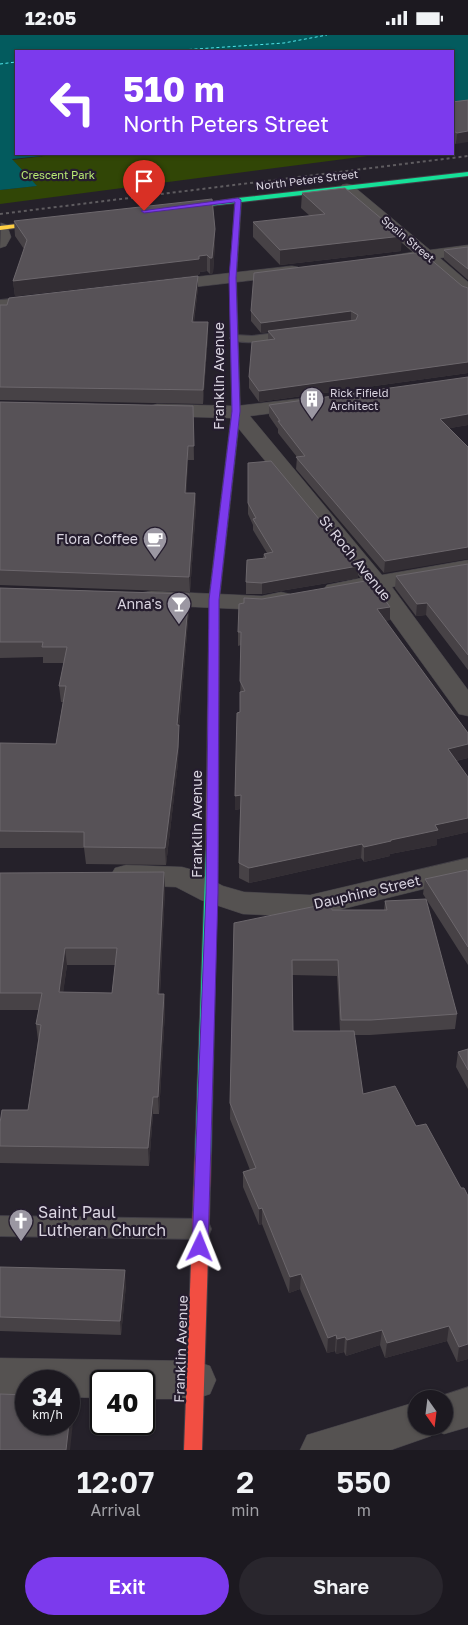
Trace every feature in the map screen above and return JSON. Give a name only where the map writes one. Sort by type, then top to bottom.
[{"type":"street","name":"North Peters Street","points":[[159,209],[468,174]]},
{"type":"street","name":"Spain Street","points":[[347,188],[468,291]]},
{"type":"street","name":"Franklin Avenue","points":[[193,1450],[212,893],[214,600],[236,411],[233,278],[238,200]]},
{"type":"street","points":[[0,233],[61,221]]},
{"type":"street","points":[[368,262],[468,250]]},
{"type":"street","points":[[146,288],[310,269]]},
{"type":"street","points":[[0,305],[58,298]]},
{"type":"street","points":[[138,410],[236,411],[320,402]]},
{"type":"street","name":"St Roch Avenue","points":[[236,411],[376,583],[468,708]]},
{"type":"street","points":[[126,597],[262,603],[468,567]]},
{"type":"street","name":"Dauphine Street","points":[[97,875],[182,877],[212,893],[243,903],[310,906],[468,868]]},
{"type":"street","points":[[0,1377],[195,1380]]},
{"type":"street","points":[[453,1411],[468,1407]]},
{"type":"street","points":[[322,1450],[408,1424]]},
{"type":"lane","points":[[235,338],[252,339],[302,332]]},
{"type":"lane","points":[[0,1226],[200,1229]]},
{"type":"green space","name":"Crescent Park","points":[[53,155],[375,155],[0,204],[0,190],[36,186],[11,160]]},
{"type":"water","points":[[0,35],[468,35],[468,106],[454,108],[454,50],[15,50],[15,155],[51,155],[12,159],[37,186],[0,190]]},
{"type":"building","points":[[468,100],[468,131],[457,133],[454,131],[454,102]]},
{"type":"building","points":[[345,188],[402,236],[280,250],[253,222],[325,214],[302,193]]},
{"type":"building","points":[[212,199],[215,229],[212,258],[207,255],[199,256],[199,259],[13,281],[27,240],[14,221]]},
{"type":"building","points":[[468,247],[468,269],[444,250]]},
{"type":"building","points":[[422,252],[462,286],[468,288],[468,362],[259,391],[249,377],[252,342],[275,339],[268,331],[356,320],[358,315],[351,311],[261,323],[251,311],[254,273]]},
{"type":"building","points":[[198,276],[192,322],[208,322],[203,390],[0,387],[0,305],[7,305],[9,298]]},
{"type":"building","points":[[468,377],[468,414],[440,419],[468,447],[468,547],[385,561],[296,457],[305,456],[278,421],[280,421],[269,405]]},
{"type":"building","points":[[0,402],[193,406],[194,446],[188,446],[185,493],[195,493],[189,577],[0,570]]},
{"type":"building","points":[[271,461],[358,566],[262,583],[246,582],[247,560],[266,558],[264,554],[273,552],[253,519],[256,518],[248,503],[248,463]]},
{"type":"building","points":[[468,564],[468,655],[427,603],[417,604],[396,576]]},
{"type":"building","points":[[371,580],[390,607],[377,609],[468,733],[468,744],[448,749],[468,777],[468,818],[435,825],[438,830],[391,841],[364,847],[362,844],[249,868],[239,863],[241,795],[235,796],[237,713],[240,712],[240,692],[245,691],[240,681],[241,632],[238,632],[239,604],[244,603],[244,598],[262,599]]},
{"type":"building","points":[[0,588],[189,594],[177,725],[179,725],[178,747],[165,848],[84,847],[84,832],[0,831],[0,743],[56,744],[66,686],[59,686],[67,647],[42,647],[43,642],[0,642]]},
{"type":"building","points":[[467,870],[468,872],[468,947],[425,879]]},
{"type":"building","points":[[164,872],[158,994],[164,994],[158,1097],[153,1097],[148,1148],[0,1146],[2,1110],[28,1110],[41,1025],[36,1024],[42,993],[0,993],[0,873]],"holes":[[[65,948],[117,948],[112,993],[59,992]]]},
{"type":"building","points":[[426,899],[457,1014],[371,1020],[341,1020],[338,960],[292,960],[293,1031],[354,1031],[363,1094],[395,1086],[416,1126],[426,1124],[461,1188],[464,1188],[468,1196],[468,1344],[459,1347],[449,1326],[387,1343],[382,1330],[347,1340],[345,1337],[337,1339],[336,1335],[328,1338],[301,1274],[290,1277],[262,1208],[259,1209],[243,1172],[256,1168],[230,1103],[234,923],[331,903],[332,910],[387,910],[385,901]]},
{"type":"building","points":[[468,1049],[468,1070],[458,1052]]},
{"type":"building","points":[[0,1267],[125,1270],[120,1321],[0,1317]]},
{"type":"building","points":[[0,1394],[15,1395],[15,1435],[68,1435],[66,1450],[0,1450]]},
{"type":"ferry route","points":[[182,50],[284,43],[327,35]]},
{"type":"ferry route","points":[[0,64],[15,62]]},
{"type":"railway","points":[[0,214],[468,156]]},
{"type":"traffic: fast","points":[[175,208],[468,174]]},
{"type":"traffic: fast","points":[[214,630],[214,600],[236,412],[233,278],[238,200]]},
{"type":"traffic: fast","points":[[203,1156],[212,848]]},
{"type":"traffic: slow","points":[[0,228],[51,222]]},
{"type":"traffic: slow","points":[[212,848],[214,630]]},
{"type":"traffic: jam","points":[[193,1450],[203,1156]]},
{"type":"place","name":"Rick Fifield Architect","points":[[312,420]]},
{"type":"place","name":"Flora Coffee","points":[[155,560]]},
{"type":"place","name":"Anna's","points":[[179,625]]},
{"type":"place","name":"Saint Paul Lutheran Church","points":[[21,1242]]},
{"type":"route","points":[[144,211],[238,200],[233,278],[236,411],[214,600],[212,893],[200,1247]]}]
